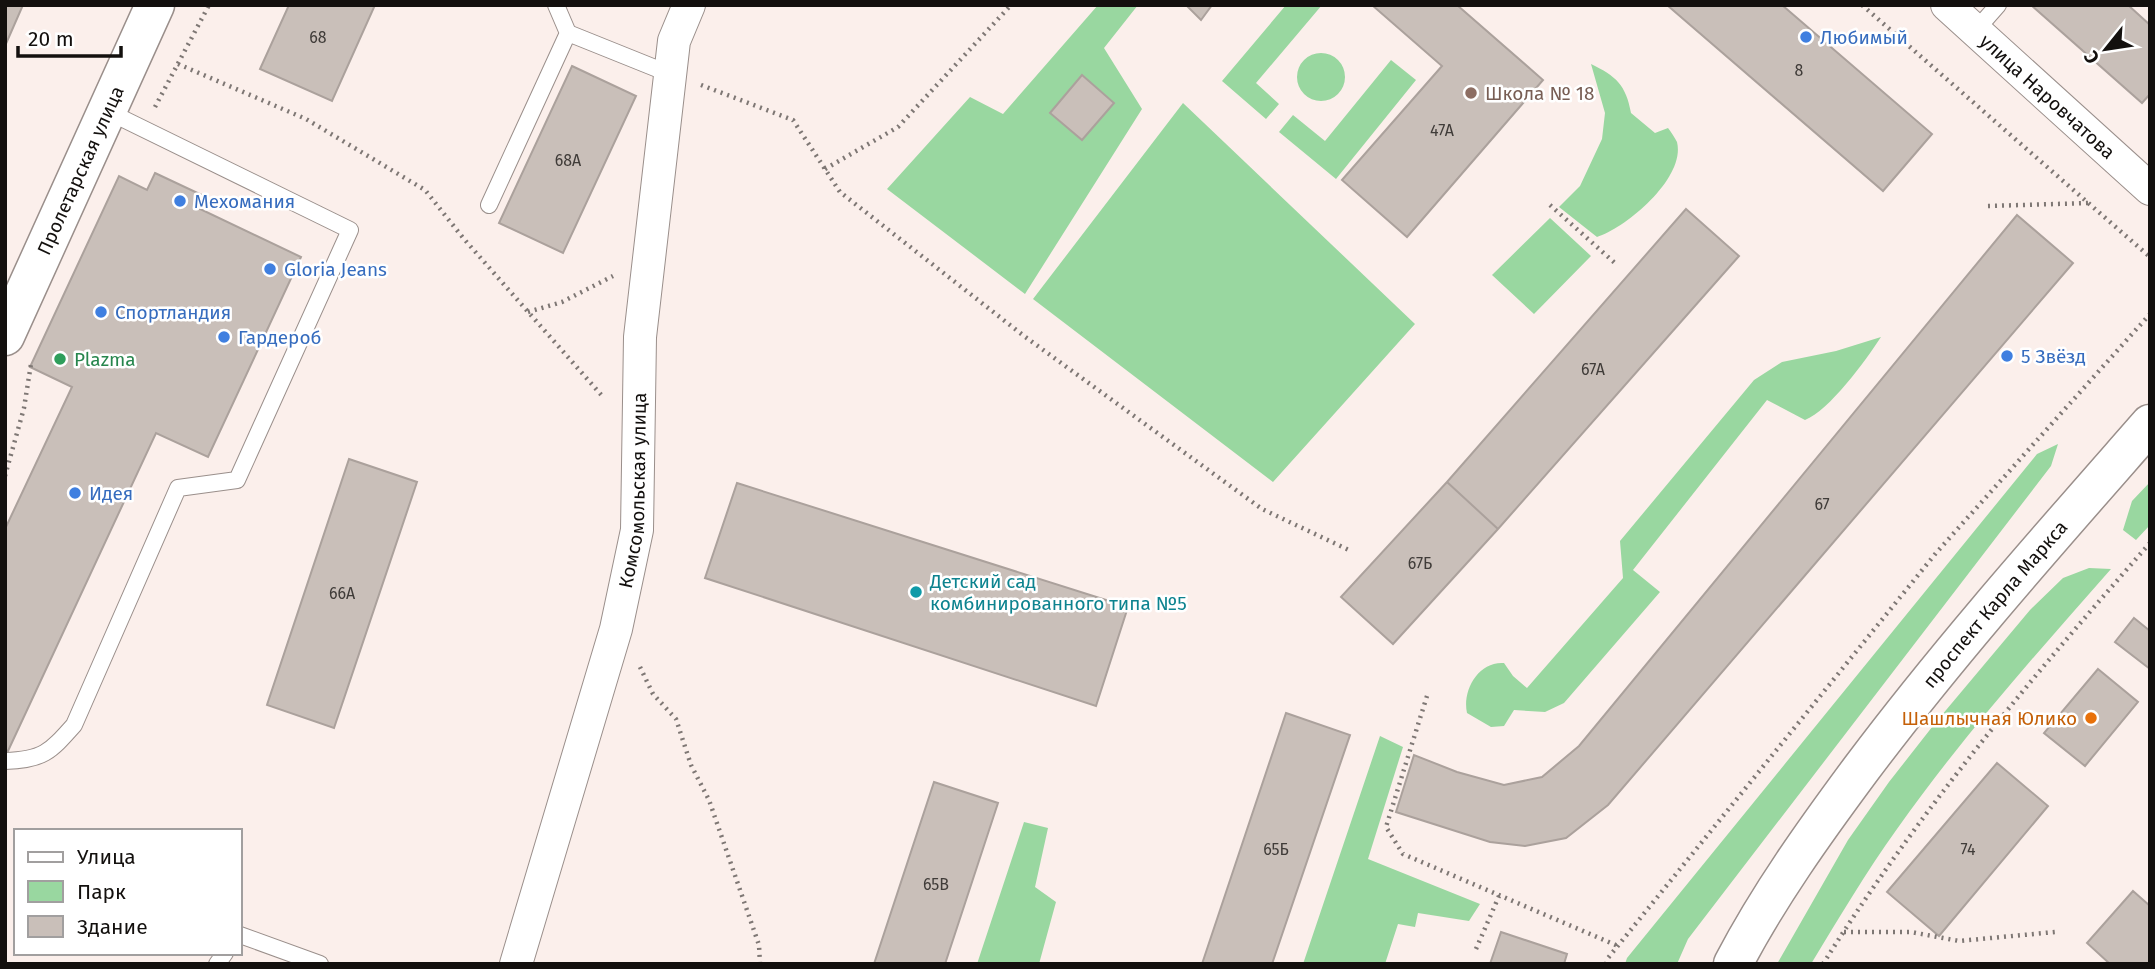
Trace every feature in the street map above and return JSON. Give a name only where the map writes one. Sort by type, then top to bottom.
[{"type":"street","name":"Пролетарская улица","points":[[20,346],[107,111],[155,5]]},
{"type":"street","name":"Комсомольская улица","points":[[516,964],[616,629],[637,530],[640,337],[674,41],[689,5]]},
{"type":"street","name":"улица Наровчатова","points":[[1947,5],[2150,189]]},
{"type":"street","name":"проспект Карла Маркса","points":[[1733,964],[1788,872],[1894,725],[2013,581],[2150,424]]},
{"type":"lane","points":[[556,5],[568,33],[670,74]]},
{"type":"lane","points":[[1976,30],[1998,5]]},
{"type":"lane","points":[[489,205],[568,33]]},
{"type":"lane","points":[[5,761],[29,760],[53,747],[74,724],[178,488],[237,480],[350,230],[107,111]]},
{"type":"lane","points":[[242,936],[320,964]]},
{"type":"path","points":[[143,129],[209,5]]},
{"type":"path","points":[[825,169],[898,127],[1011,5]]},
{"type":"path","points":[[1862,5],[2150,257]]},
{"type":"path","points":[[178,64],[306,120],[425,190],[528,312],[638,435]]},
{"type":"path","points":[[670,74],[793,120],[840,192],[1003,319],[1262,509],[1351,551]]},
{"type":"path","points":[[1988,206],[2089,203]]},
{"type":"path","points":[[1550,205],[1616,264]]},
{"type":"path","points":[[528,312],[562,302],[598,285],[649,253]]},
{"type":"path","points":[[1606,964],[1936,553],[2150,314]]},
{"type":"path","points":[[5,476],[24,408],[30,367],[20,346]]},
{"type":"path","points":[[1824,964],[1903,844],[1956,773],[2053,654],[2150,543]]},
{"type":"path","points":[[616,629],[635,655],[653,694],[676,719],[691,765],[709,800],[759,945],[761,964]]},
{"type":"path","points":[[1427,696],[1386,827],[1403,854],[1618,946]]},
{"type":"path","points":[[1476,949],[1499,895]]},
{"type":"path","points":[[1843,932],[1911,932],[1959,941],[2055,932]]},
{"type":"green space","points":[[1098,5],[1138,5],[1104,48],[1142,109],[1025,294],[887,189],[970,97],[1003,114]]},
{"type":"green space","points":[[1286,5],[1322,5],[1256,83],[1279,104],[1266,119],[1222,81]]},
{"type":"green space","points":[[1321,53],[1338,60],[1345,77],[1338,94],[1321,101],[1304,94],[1297,77],[1304,60]]},
{"type":"green space","points":[[1391,60],[1416,80],[1336,179],[1279,132],[1293,115],[1325,141]]},
{"type":"green space","points":[[1591,64],[1613,77],[1623,88],[1631,113],[1655,133],[1668,128],[1677,142],[1677,156],[1663,186],[1651,200],[1623,223],[1597,237],[1559,207],[1580,186],[1602,139],[1605,113]]},
{"type":"green space","points":[[1183,103],[1415,324],[1273,482],[1033,299]]},
{"type":"green space","points":[[1550,218],[1591,256],[1534,314],[1492,275]]},
{"type":"green space","points":[[1881,337],[1846,384],[1815,415],[1805,420],[1767,400],[1633,570],[1660,592],[1564,703],[1545,712],[1514,710],[1504,726],[1491,727],[1467,713],[1467,696],[1480,672],[1495,664],[1504,663],[1513,676],[1527,688],[1623,578],[1620,541],[1754,380],[1782,362],[1836,351]]},
{"type":"green space","points":[[2058,444],[2051,466],[1688,939],[1677,964],[1625,964],[1627,958],[2037,454]]},
{"type":"green space","points":[[2150,482],[2150,525],[2136,540],[2123,530],[2132,501]]},
{"type":"green space","points":[[2089,568],[2111,569],[1947,761],[1874,862],[1811,964],[1777,964],[1848,840],[1936,722],[2030,610],[2063,578]]},
{"type":"green space","points":[[1380,736],[1403,747],[1368,859],[1480,904],[1469,921],[1418,913],[1415,927],[1398,924],[1385,964],[1303,964]]},
{"type":"green space","points":[[1024,822],[1048,828],[1035,887],[1056,902],[1039,964],[977,964]]},
{"type":"building","points":[[5,5],[23,5],[5,46]]},
{"type":"building","points":[[289,5],[375,5],[332,101],[260,69]]},
{"type":"building","points":[[1186,5],[1212,5],[1201,20]]},
{"type":"building","name":"Школа № 18","points":[[1372,5],[1457,5],[1543,80],[1407,237],[1342,180],[1442,66]]},
{"type":"building","points":[[1667,5],[1782,5],[1932,134],[1883,191]]},
{"type":"building","points":[[2031,5],[2128,5],[2150,25],[2150,94],[2142,103]]},
{"type":"building","points":[[572,66],[636,96],[563,253],[499,223]]},
{"type":"building","points":[[1082,75],[1114,103],[1082,140],[1050,113]]},
{"type":"building","name":"Идея","points":[[155,173],[204,196],[198,208],[301,257],[208,457],[156,433],[8,751],[5,750],[5,529],[72,387],[30,367],[119,176],[147,190]]},
{"type":"building","points":[[1686,209],[1739,256],[1498,529],[1447,482]]},
{"type":"building","points":[[2017,215],[2073,263],[1608,805],[1566,838],[1525,846],[1490,842],[1396,812],[1414,755],[1457,772],[1504,785],[1542,777],[1579,746]]},
{"type":"building","points":[[349,459],[417,482],[334,728],[267,705]]},
{"type":"building","points":[[1447,482],[1498,529],[1393,644],[1341,597]]},
{"type":"building","name":"Детский сад комбинированного типа №5","points":[[737,483],[1128,607],[1096,706],[705,578]]},
{"type":"building","points":[[2134,618],[2150,631],[2150,669],[2115,642]]},
{"type":"building","name":"Шашлычная Юлико","points":[[2098,669],[2138,702],[2085,766],[2044,733]]},
{"type":"building","points":[[1286,713],[1350,735],[1272,964],[1202,964]]},
{"type":"building","points":[[1997,763],[2048,806],[1939,936],[1887,892]]},
{"type":"building","points":[[934,782],[998,803],[945,964],[874,964]]},
{"type":"building","points":[[2133,891],[2150,906],[2150,964],[2110,964],[2087,943]]},
{"type":"building","points":[[1501,932],[1567,954],[1564,964],[1490,964]]},
{"type":"place","name":"Любимый","points":[[1806,37]]},
{"type":"place","name":"Школа № 18","points":[[1471,93]]},
{"type":"place","name":"Мехомания","points":[[180,201]]},
{"type":"place","name":"Gloria Jeans","points":[[270,269]]},
{"type":"place","name":"Спортландия","points":[[101,312]]},
{"type":"place","name":"Гардероб","points":[[224,337]]},
{"type":"place","name":"5 Звёзд","points":[[2007,356]]},
{"type":"place","name":"Plazma","points":[[60,359]]},
{"type":"place","name":"Идея","points":[[75,493]]},
{"type":"place","name":"Детский сад комбинированного типа №5","points":[[916,592]]},
{"type":"place","name":"Шашлычная Юлико","points":[[2091,718]]}]
